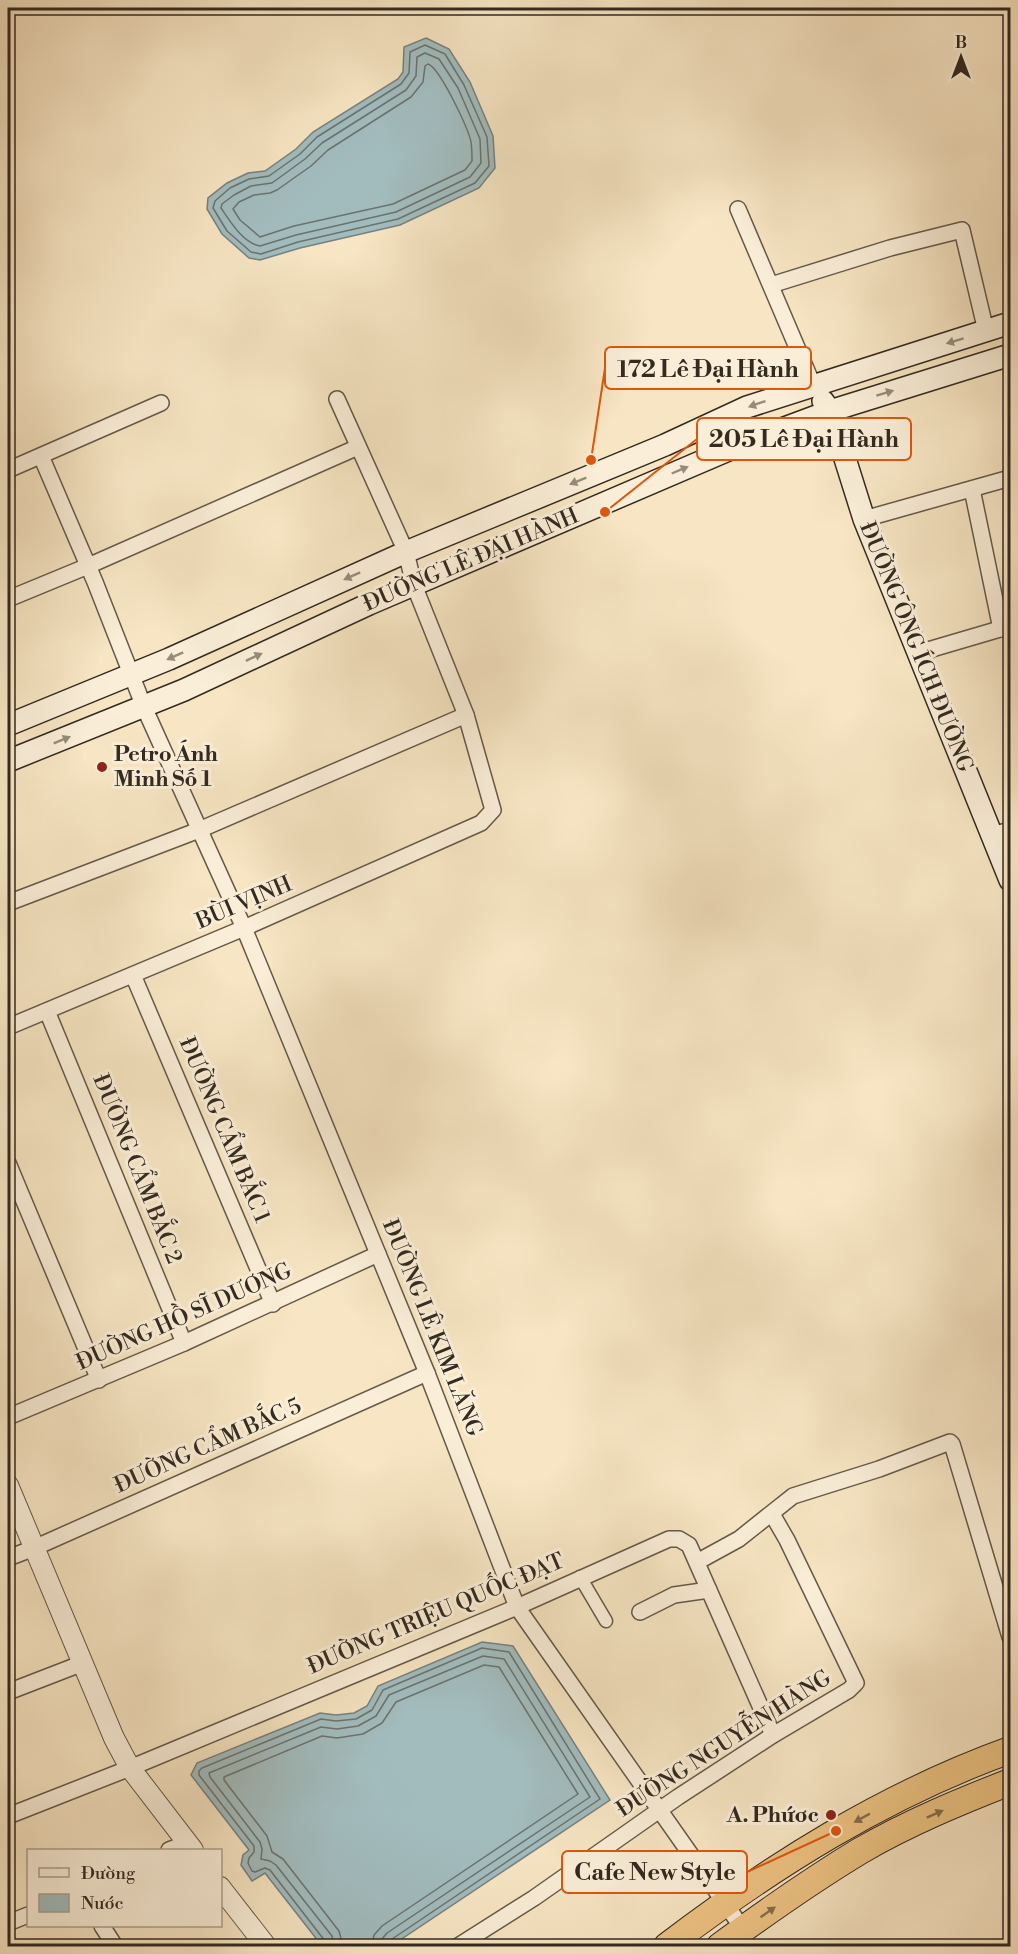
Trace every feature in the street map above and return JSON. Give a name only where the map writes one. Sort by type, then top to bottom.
[{"type":"highway","points":[[667,1947],[725,1904],[810,1847],[878,1809],[967,1767],[1011,1750]]},
{"type":"highway","points":[[737,1939],[809,1883],[861,1850],[933,1814],[1011,1782]]},
{"type":"main road","name":"ĐƯỜNG LÊ ĐẠI HÀNH","points":[[8,725],[132,674],[406,552],[664,445],[747,407],[1011,323]]},
{"type":"main road","name":"ĐƯỜNG LÊ ĐẠI HÀNH","points":[[8,761],[144,707],[414,585],[737,446],[830,411],[1011,355]]},
{"type":"main road","name":"ĐƯỜNG ÔNG ÍCH ĐƯỜNG","points":[[813,385],[830,411],[864,519],[918,653],[1001,832],[1011,880]]},
{"type":"street","points":[[738,209],[813,385]]},
{"type":"street","points":[[771,285],[890,248],[962,230],[986,331]]},
{"type":"street","points":[[8,903],[200,830],[466,715],[414,585],[406,552],[337,399]]},
{"type":"street","points":[[8,471],[161,403]]},
{"type":"street","points":[[8,599],[358,447]]},
{"type":"street","name":"ĐƯỜNG LÊ KIM LĂNG","points":[[41,456],[144,707],[244,928],[427,1373],[517,1607],[725,1904],[737,1939]]},
{"type":"street","points":[[864,519],[1011,478]]},
{"type":"street","points":[[918,653],[1006,627],[972,489]]},
{"type":"street","name":"BÙI VỊNH","points":[[8,1028],[244,928],[481,823],[493,810],[466,715]]},
{"type":"street","name":"ĐƯỜNG CẨM BẮC 1","points":[[133,975],[273,1304]]},
{"type":"street","name":"ĐƯỜNG CẨM BẮC 2","points":[[47,1011],[184,1343]]},
{"type":"street","points":[[8,1163],[99,1380]]},
{"type":"street","name":"ĐƯỜNG HỒ SĨ DƯƠNG","points":[[8,1417],[273,1304],[378,1254]]},
{"type":"street","name":"ĐƯỜNG CẨM BẮC 5","points":[[8,1558],[427,1373]]},
{"type":"street","points":[[697,1562],[739,1539],[793,1496],[879,1469],[950,1442],[1011,1637]]},
{"type":"street","points":[[8,1485],[114,1738],[130,1767],[183,1848]]},
{"type":"street","name":"ĐƯỜNG NGUYỄN HÀNG","points":[[458,1947],[534,1899],[658,1810],[773,1735],[849,1690],[856,1683],[787,1540],[772,1514]]},
{"type":"street","name":"ĐƯỜNG TRIỆU QUỐC ĐẠT","points":[[8,1816],[517,1607],[669,1539],[679,1539],[689,1545],[773,1735]]},
{"type":"street","points":[[580,1577],[606,1621]]},
{"type":"street","points":[[640,1612],[674,1595],[709,1590]]},
{"type":"street","points":[[8,1692],[82,1663]]},
{"type":"street","points":[[224,1892],[266,1947]]},
{"type":"street","points":[[8,1923],[27,1915]]},
{"type":"street","points":[[103,1927],[116,1947]]},
{"type":"water","points":[[426,38],[449,49],[470,82],[493,136],[495,168],[479,188],[400,225],[300,248],[260,260],[249,258],[222,234],[207,209],[208,198],[227,183],[248,173],[265,171],[296,149],[313,132],[398,79],[403,72],[404,47]]},
{"type":"water","points":[[482,1642],[513,1646],[610,1800],[391,1946],[322,1946],[265,1873],[252,1881],[241,1865],[243,1855],[249,1850],[191,1775],[197,1763],[320,1713],[336,1715],[354,1713],[367,1706],[378,1686]]},
{"type":"place","name":"172 Lê Đại Hành","points":[[591,460]]},
{"type":"place","name":"205 Lê Đại Hành","points":[[605,512]]},
{"type":"place","name":"Petro Ánh Minh Số 1","points":[[102,767]]},
{"type":"place","name":"A. Phứơc","points":[[831,1815]]},
{"type":"place","name":"Cafe New Style","points":[[836,1831]]}]
